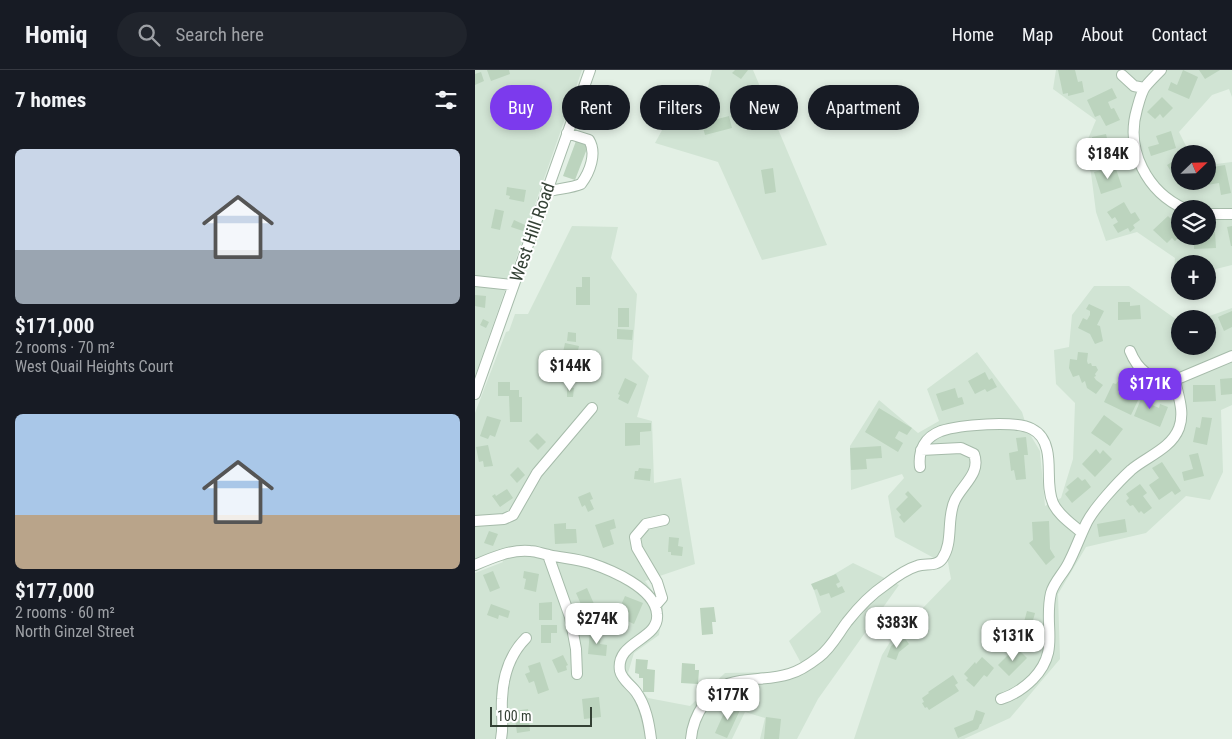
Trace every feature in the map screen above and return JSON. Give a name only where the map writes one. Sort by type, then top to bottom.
[{"type":"street","name":"West Hill Road","points":[[475,394],[590,70]]},
{"type":"street","points":[[1161,70],[1144,88],[1136,113],[1134,129],[1135,146],[1139,163],[1148,179],[1159,192],[1171,201]]},
{"type":"street","points":[[1122,75],[1134,86],[1144,88]]},
{"type":"street","points":[[546,192],[581,184],[592,161],[593,146],[589,140],[567,133]]},
{"type":"street","points":[[1216,214],[1232,214]]},
{"type":"street","points":[[475,281],[513,285]]},
{"type":"street","points":[[1129,351],[1134,361],[1144,373],[1159,380],[1175,380],[1232,356]]},
{"type":"street","points":[[1001,699],[1012,696],[1027,685],[1041,671],[1047,660],[1051,592],[1055,582],[1068,564],[1091,514],[1130,470],[1166,445],[1179,429],[1181,408],[1175,380]]},
{"type":"street","points":[[475,521],[504,519],[513,515],[537,473],[592,408]]},
{"type":"street","points":[[920,467],[919,458],[925,442],[931,436],[941,431],[964,426],[1022,426],[1031,429],[1039,434],[1048,450],[1053,504],[1059,513],[1082,533]]},
{"type":"street","points":[[691,739],[699,710],[716,690],[726,684],[739,680],[789,674],[808,665],[831,645],[866,600],[885,584],[916,566],[936,564],[941,560],[947,543],[954,501],[977,465],[974,454],[961,448],[921,450]]},
{"type":"street","points":[[655,606],[662,598],[657,582],[637,548],[635,537],[646,524],[664,520]]},
{"type":"street","points":[[475,565],[517,551],[531,550],[589,563],[609,571],[643,590],[655,606],[657,613],[655,626],[629,647],[620,664],[620,672],[643,704],[651,739]]},
{"type":"street","points":[[548,555],[570,617],[576,650],[577,674]]},
{"type":"street","points":[[501,739],[504,726],[502,700],[507,670],[516,648],[527,638]]},
{"type":"shaded area","points":[[475,70],[582,70],[577,85],[562,85],[562,127],[475,376]]},
{"type":"shaded area","points":[[712,70],[753,70],[759,85],[730,85],[730,130],[778,130],[827,245],[762,260],[718,162],[655,143],[662,130],[720,130],[720,85],[708,85]]},
{"type":"shaded area","points":[[1056,70],[1232,70],[1232,97],[1229,89],[1212,95],[1179,132],[1186,145],[1171,145],[1171,190],[1216,190],[1216,164],[1232,162],[1232,265],[1216,269],[1216,255],[1171,255],[1137,232],[1106,241],[1096,212],[1091,173],[1083,151],[1096,120],[1053,89]]},
{"type":"shaded area","points":[[572,226],[618,227],[611,258],[637,294],[632,359],[649,376],[637,417],[652,421],[654,483],[681,478],[695,564],[645,581],[663,606],[659,635],[634,653],[628,673],[648,698],[690,706],[725,673],[782,672],[801,663],[789,641],[821,612],[813,587],[853,563],[899,585],[818,699],[797,739],[760,739],[765,718],[745,712],[732,739],[475,739],[475,573],[503,562],[498,550],[475,560],[475,413],[506,332],[509,331],[515,314],[528,314]]},
{"type":"shaded area","points":[[1094,286],[1129,286],[1171,316],[1171,355],[1216,355],[1216,314],[1232,308],[1232,405],[1221,410],[1223,472],[1210,500],[1186,496],[1146,533],[1086,547],[1058,594],[1060,659],[1010,718],[964,739],[854,739],[882,655],[890,642],[951,579],[947,557],[934,558],[895,537],[888,496],[904,478],[902,474],[851,490],[850,446],[879,400],[918,433],[939,421],[927,389],[977,352],[1022,412],[1028,431],[1040,451],[1045,506],[1061,498],[1073,459],[1075,403],[1056,384],[1054,350],[1069,347],[1072,315]]},
{"type":"building","points":[[487,70],[509,70],[510,74],[491,81]]},
{"type":"building","points":[[735,70],[748,70],[741,79],[732,73]]},
{"type":"building","points":[[1058,70],[1075,70],[1078,82],[1082,81],[1084,92],[1068,96],[1068,93],[1063,94]]},
{"type":"building","points":[[1183,70],[1198,77],[1189,99],[1168,90],[1171,82],[1177,85]]},
{"type":"building","points":[[1199,70],[1220,70],[1205,79]]},
{"type":"building","points":[[481,72],[484,81],[475,85],[475,74]]},
{"type":"building","points":[[1112,88],[1117,98],[1108,102],[1111,109],[1114,108],[1120,120],[1106,126],[1100,115],[1095,117],[1087,100]]},
{"type":"building","points":[[1162,97],[1173,108],[1163,118],[1160,114],[1155,119],[1147,112]]},
{"type":"building","points":[[729,116],[730,129],[705,135],[704,130],[720,130],[720,118]]},
{"type":"building","points":[[1171,131],[1175,145],[1171,145],[1171,150],[1151,156],[1148,147],[1159,144],[1156,136]]},
{"type":"building","points":[[1106,134],[1110,151],[1120,149],[1122,158],[1096,163],[1095,158],[1091,158],[1090,151],[1095,150],[1092,137]]},
{"type":"building","points":[[576,141],[588,146],[575,180],[563,176]]},
{"type":"building","points":[[1171,163],[1171,172],[1167,165]]},
{"type":"building","points":[[1225,165],[1231,193],[1221,195],[1219,183],[1216,184],[1216,166]]},
{"type":"building","points":[[1115,166],[1122,187],[1101,194],[1094,172]]},
{"type":"building","points":[[773,168],[776,192],[765,194],[761,170]]},
{"type":"building","points":[[507,187],[526,190],[524,202],[509,199],[510,196],[506,195]]},
{"type":"building","points":[[1124,202],[1131,214],[1135,212],[1140,220],[1133,225],[1135,228],[1130,232],[1128,228],[1118,233],[1113,225],[1118,222],[1115,217],[1112,219],[1107,212]]},
{"type":"building","points":[[495,209],[504,211],[500,230],[491,228]]},
{"type":"building","points":[[1168,216],[1171,219],[1171,239],[1167,243],[1153,230]]},
{"type":"building","points":[[514,220],[525,225],[523,231],[511,227]]},
{"type":"building","points":[[1232,226],[1232,246],[1231,246],[1227,227]]},
{"type":"building","points":[[1194,245],[1216,245],[1216,248],[1194,249]]},
{"type":"building","points":[[582,277],[590,277],[590,305],[576,305],[576,287],[582,287]]},
{"type":"building","points":[[475,295],[486,296],[485,308],[475,306]]},
{"type":"building","points":[[1118,302],[1130,302],[1130,306],[1140,305],[1141,319],[1118,320]]},
{"type":"building","points":[[1089,304],[1104,311],[1097,325],[1100,326],[1103,341],[1095,344],[1090,334],[1078,328],[1083,318],[1087,320],[1090,315],[1090,311],[1086,309]]},
{"type":"building","points":[[618,308],[629,308],[629,327],[618,327]]},
{"type":"building","points":[[1232,311],[1232,327],[1224,331],[1218,317]]},
{"type":"building","points":[[483,319],[489,322],[486,328],[480,325]]},
{"type":"building","points":[[617,329],[633,330],[632,340],[617,339]]},
{"type":"building","points":[[568,332],[576,333],[576,342],[567,341]]},
{"type":"building","points":[[565,343],[579,346],[576,360],[562,357]]},
{"type":"building","points":[[1078,352],[1088,353],[1088,364],[1091,363],[1092,366],[1096,366],[1098,370],[1094,377],[1103,385],[1096,394],[1087,388],[1085,381],[1082,383],[1079,375],[1073,377],[1069,368],[1070,359],[1077,360]]},
{"type":"building","points":[[570,366],[579,367],[578,380],[569,380]]},
{"type":"building","points":[[985,372],[989,380],[992,378],[997,387],[987,392],[985,389],[975,394],[968,381]]},
{"type":"building","points":[[1123,375],[1131,379],[1123,392],[1119,390],[1118,392],[1122,396],[1127,399],[1134,386],[1143,390],[1131,415],[1104,402],[1113,383],[1116,384]]},
{"type":"building","points":[[625,378],[637,384],[628,404],[618,399],[620,395],[618,394]]},
{"type":"building","points":[[1232,378],[1232,394],[1221,395],[1220,379]]},
{"type":"building","points":[[498,382],[510,382],[510,390],[519,390],[519,397],[522,397],[522,422],[510,422],[509,396],[498,396]]},
{"type":"building","points":[[1193,385],[1215,385],[1216,401],[1193,402]]},
{"type":"building","points":[[567,387],[574,388],[573,397],[567,397]]},
{"type":"building","points":[[955,388],[958,398],[962,397],[964,404],[942,411],[936,394]]},
{"type":"building","points":[[1145,389],[1155,393],[1150,404],[1159,408],[1160,404],[1168,407],[1160,427],[1134,416]]},
{"type":"building","points":[[879,408],[912,428],[907,435],[899,431],[895,438],[903,443],[898,452],[865,432]]},
{"type":"building","points":[[1104,415],[1123,429],[1110,446],[1091,433]]},
{"type":"building","points":[[487,416],[501,420],[495,437],[490,435],[488,439],[480,436]]},
{"type":"building","points":[[1202,417],[1212,418],[1207,445],[1193,442],[1196,427],[1200,428]]},
{"type":"building","points":[[625,423],[651,423],[651,431],[640,432],[640,445],[625,446]]},
{"type":"building","points":[[537,433],[546,442],[538,450],[529,441]]},
{"type":"building","points":[[1026,437],[1028,455],[1024,455],[1026,479],[1016,480],[1014,470],[1011,471],[1009,453],[1018,451],[1016,438]]},
{"type":"building","points":[[488,445],[493,466],[484,467],[483,461],[479,462],[476,447]]},
{"type":"building","points":[[881,446],[882,458],[866,459],[867,469],[851,470],[850,448]]},
{"type":"building","points":[[1096,449],[1100,454],[1103,450],[1112,459],[1095,477],[1082,464]]},
{"type":"building","points":[[1198,453],[1204,476],[1184,481],[1182,472],[1193,469],[1189,455]]},
{"type":"building","points":[[1162,462],[1181,491],[1175,495],[1172,491],[1159,500],[1149,485],[1159,478],[1152,468]]},
{"type":"building","points":[[518,467],[525,475],[517,483],[510,475]]},
{"type":"building","points":[[639,468],[651,469],[650,481],[634,479],[635,471],[638,471]]},
{"type":"building","points":[[1078,477],[1082,481],[1085,479],[1091,487],[1072,503],[1065,494],[1069,490],[1066,487]]},
{"type":"building","points":[[1140,484],[1147,493],[1143,496],[1152,508],[1144,514],[1141,511],[1139,513],[1133,505],[1130,506],[1126,501],[1129,498],[1126,494]]},
{"type":"building","points":[[507,489],[513,498],[500,507],[492,496],[495,494],[496,496]]},
{"type":"building","points":[[908,491],[922,506],[904,523],[896,509],[908,497],[905,494]]},
{"type":"building","points":[[590,492],[593,499],[590,500],[594,509],[588,512],[585,505],[582,507],[578,497]]},
{"type":"building","points":[[614,519],[616,528],[610,530],[614,544],[603,548],[595,525]]},
{"type":"building","points":[[1125,519],[1127,532],[1099,537],[1097,524]]},
{"type":"building","points":[[1049,521],[1050,549],[1055,557],[1046,565],[1029,543],[1033,540],[1032,522]]},
{"type":"building","points":[[566,523],[566,529],[576,529],[577,543],[555,544],[554,524]]},
{"type":"building","points":[[489,531],[498,534],[493,546],[484,543]]},
{"type":"building","points":[[669,537],[679,538],[678,546],[683,547],[682,556],[671,555],[671,552],[668,552]]},
{"type":"building","points":[[493,571],[500,588],[490,592],[483,575]]},
{"type":"building","points":[[524,571],[539,574],[536,592],[524,589],[526,579],[523,578]]},
{"type":"building","points":[[836,574],[840,582],[836,584],[838,588],[842,586],[845,592],[831,598],[829,593],[820,596],[817,589],[814,590],[811,584]]},
{"type":"building","points":[[587,588],[598,613],[587,618],[576,593]]},
{"type":"building","points":[[625,596],[643,603],[634,624],[623,619],[628,608],[621,605]]},
{"type":"building","points":[[552,602],[552,620],[539,620],[539,603]]},
{"type":"building","points":[[491,604],[510,611],[508,618],[499,615],[498,619],[487,615]]},
{"type":"building","points":[[714,607],[716,622],[712,622],[713,634],[702,635],[700,608]]},
{"type":"building","points":[[1027,611],[1035,613],[1032,624],[1035,625],[1029,645],[1013,641],[1019,620],[1024,622]]},
{"type":"building","points":[[541,625],[557,625],[557,633],[551,633],[551,643],[541,643]]},
{"type":"building","points":[[590,631],[601,632],[600,644],[607,645],[606,656],[588,654]]},
{"type":"building","points":[[904,637],[909,644],[899,652],[896,660],[887,657],[891,646]]},
{"type":"building","points":[[1016,647],[1027,658],[1009,676],[998,665]]},
{"type":"building","points":[[563,655],[568,665],[566,666],[567,670],[558,673],[552,660]]},
{"type":"building","points":[[982,657],[994,668],[987,677],[984,675],[974,687],[966,680],[968,678],[964,674]]},
{"type":"building","points":[[636,659],[648,660],[647,669],[655,670],[654,692],[643,692],[643,678],[639,678],[639,674],[635,673]]},
{"type":"building","points":[[540,662],[549,690],[538,694],[534,681],[529,683],[525,674],[530,672],[528,666]]},
{"type":"building","points":[[682,663],[695,664],[695,670],[699,670],[698,684],[681,683]]},
{"type":"building","points":[[953,675],[958,683],[955,685],[959,691],[929,710],[927,707],[925,708],[922,698]]},
{"type":"building","points":[[599,697],[601,717],[584,719],[582,699]]},
{"type":"building","points":[[728,704],[740,710],[727,738],[715,733]]},
{"type":"building","points":[[528,709],[530,731],[517,733],[514,711]]},
{"type":"building","points":[[976,710],[985,713],[978,729],[958,738],[954,728],[973,720]]},
{"type":"building","points":[[766,717],[781,719],[779,739],[764,739]]}]
